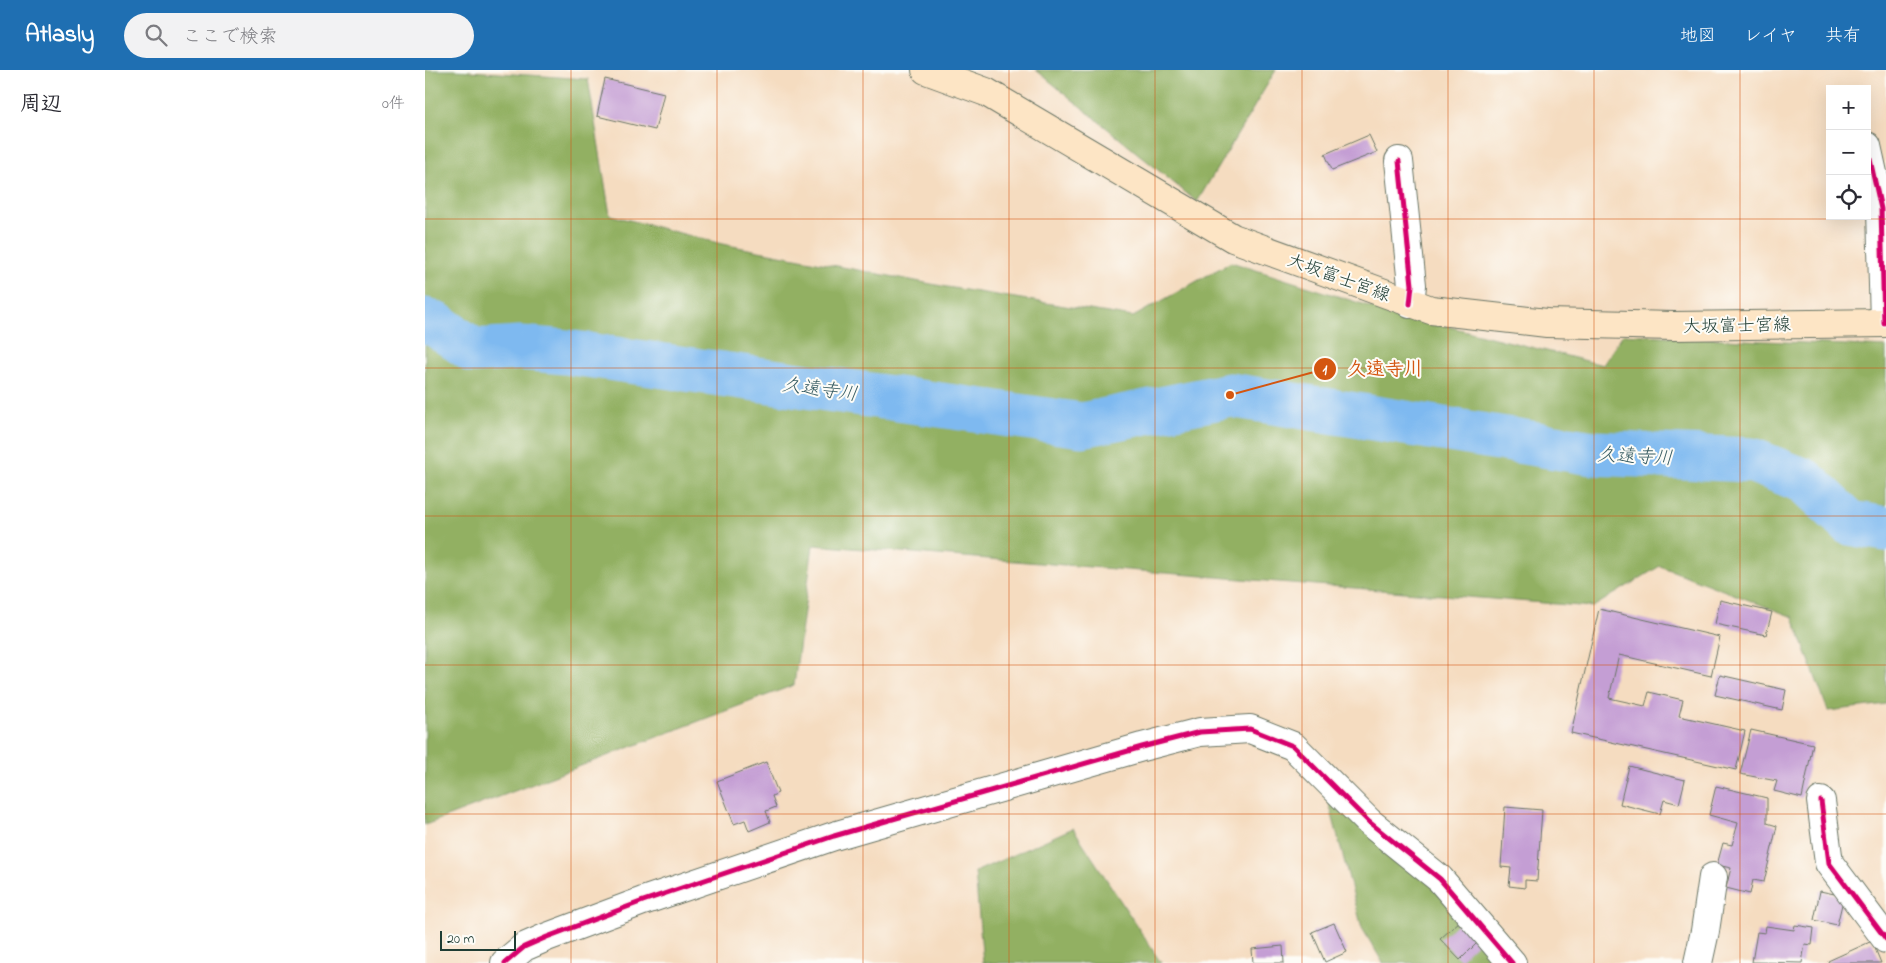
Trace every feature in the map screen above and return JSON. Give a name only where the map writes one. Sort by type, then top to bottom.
[{"type":"main road","name":"大坂富士宮線","points":[[926,70],[985,92],[1233,238],[1410,304],[1431,310],[1547,323],[1674,326],[1885,323]]},
{"type":"street","points":[[1399,162],[1412,285],[1410,304]]},
{"type":"street","points":[[1871,164],[1881,210],[1885,323]]},
{"type":"street","points":[[505,963],[524,947],[547,937],[643,901],[833,836],[1200,732],[1250,729],[1293,746],[1369,822],[1440,879],[1511,963]]},
{"type":"street","points":[[1821,801],[1829,864],[1886,938]]},
{"type":"street","points":[[1698,963],[1713,876]]},
{"type":"green space","points":[[425,70],[454,70],[588,79],[610,215],[722,244],[947,287],[1133,317],[1231,262],[1378,309],[1603,365],[1623,334],[1886,347],[1886,704],[1828,711],[1793,617],[1660,566],[1593,607],[813,545],[794,685],[425,825]]},
{"type":"green space","points":[[1036,70],[1276,70],[1197,202]]},
{"type":"green space","points":[[1329,803],[1440,879],[1508,963],[1383,963],[1362,928]]},
{"type":"green space","points":[[1073,828],[1161,963],[983,963],[975,872]]},
{"type":"building","points":[[605,79],[664,93],[655,130],[597,116]]},
{"type":"building","points":[[1369,135],[1377,152],[1332,170],[1325,154]]},
{"type":"building","points":[[1720,600],[1772,612],[1766,635],[1715,624]]},
{"type":"building","points":[[1599,609],[1720,637],[1711,676],[1619,655],[1609,698],[1645,706],[1649,692],[1683,700],[1679,716],[1745,731],[1736,770],[1571,733]]},
{"type":"building","points":[[1720,675],[1786,690],[1782,710],[1715,695]]},
{"type":"building","points":[[1751,730],[1813,744],[1802,798],[1774,791],[1777,781],[1740,774]]},
{"type":"building","points":[[766,762],[778,793],[772,796],[776,807],[766,811],[770,822],[749,831],[745,820],[734,824],[717,781]]},
{"type":"building","points":[[1629,766],[1685,780],[1679,804],[1664,800],[1660,814],[1620,804]]},
{"type":"building","points":[[1716,786],[1767,798],[1767,823],[1777,826],[1764,882],[1753,880],[1750,894],[1726,888],[1731,868],[1717,865],[1723,843],[1732,845],[1738,823],[1709,815]]},
{"type":"building","points":[[1505,807],[1542,810],[1537,881],[1525,880],[1525,888],[1509,886],[1511,868],[1501,867]]},
{"type":"building","points":[[1820,891],[1844,896],[1837,925],[1814,920]]},
{"type":"building","points":[[1460,921],[1479,941],[1460,960],[1440,939]]},
{"type":"building","points":[[1334,923],[1347,952],[1325,962],[1312,932]]},
{"type":"building","points":[[1795,925],[1814,928],[1812,945],[1805,944],[1802,963],[1752,962],[1757,932],[1765,933],[1766,926],[1794,930]]},
{"type":"building","points":[[1872,941],[1881,963],[1829,963],[1828,961]]},
{"type":"building","points":[[1283,946],[1284,963],[1253,963],[1252,949]]},
{"type":"waterway","name":"久遠寺川","points":[[425,320],[437,325],[474,351],[520,348],[566,352],[1082,425],[1230,395],[1593,453],[1751,460],[1805,481],[1850,523],[1886,529]]},
{"type":"cycle path","points":[[1399,161],[1412,285],[1410,304]]},
{"type":"cycle path","points":[[1871,164],[1881,209],[1884,323]]},
{"type":"cycle path","points":[[505,963],[524,947],[547,937],[643,901],[834,836],[1200,732],[1250,729],[1293,746],[1369,822],[1440,879],[1512,963]]},
{"type":"cycle path","points":[[1821,801],[1829,863],[1886,939]]},
{"type":"place","name":"久遠寺川","points":[[1230,395]]}]
